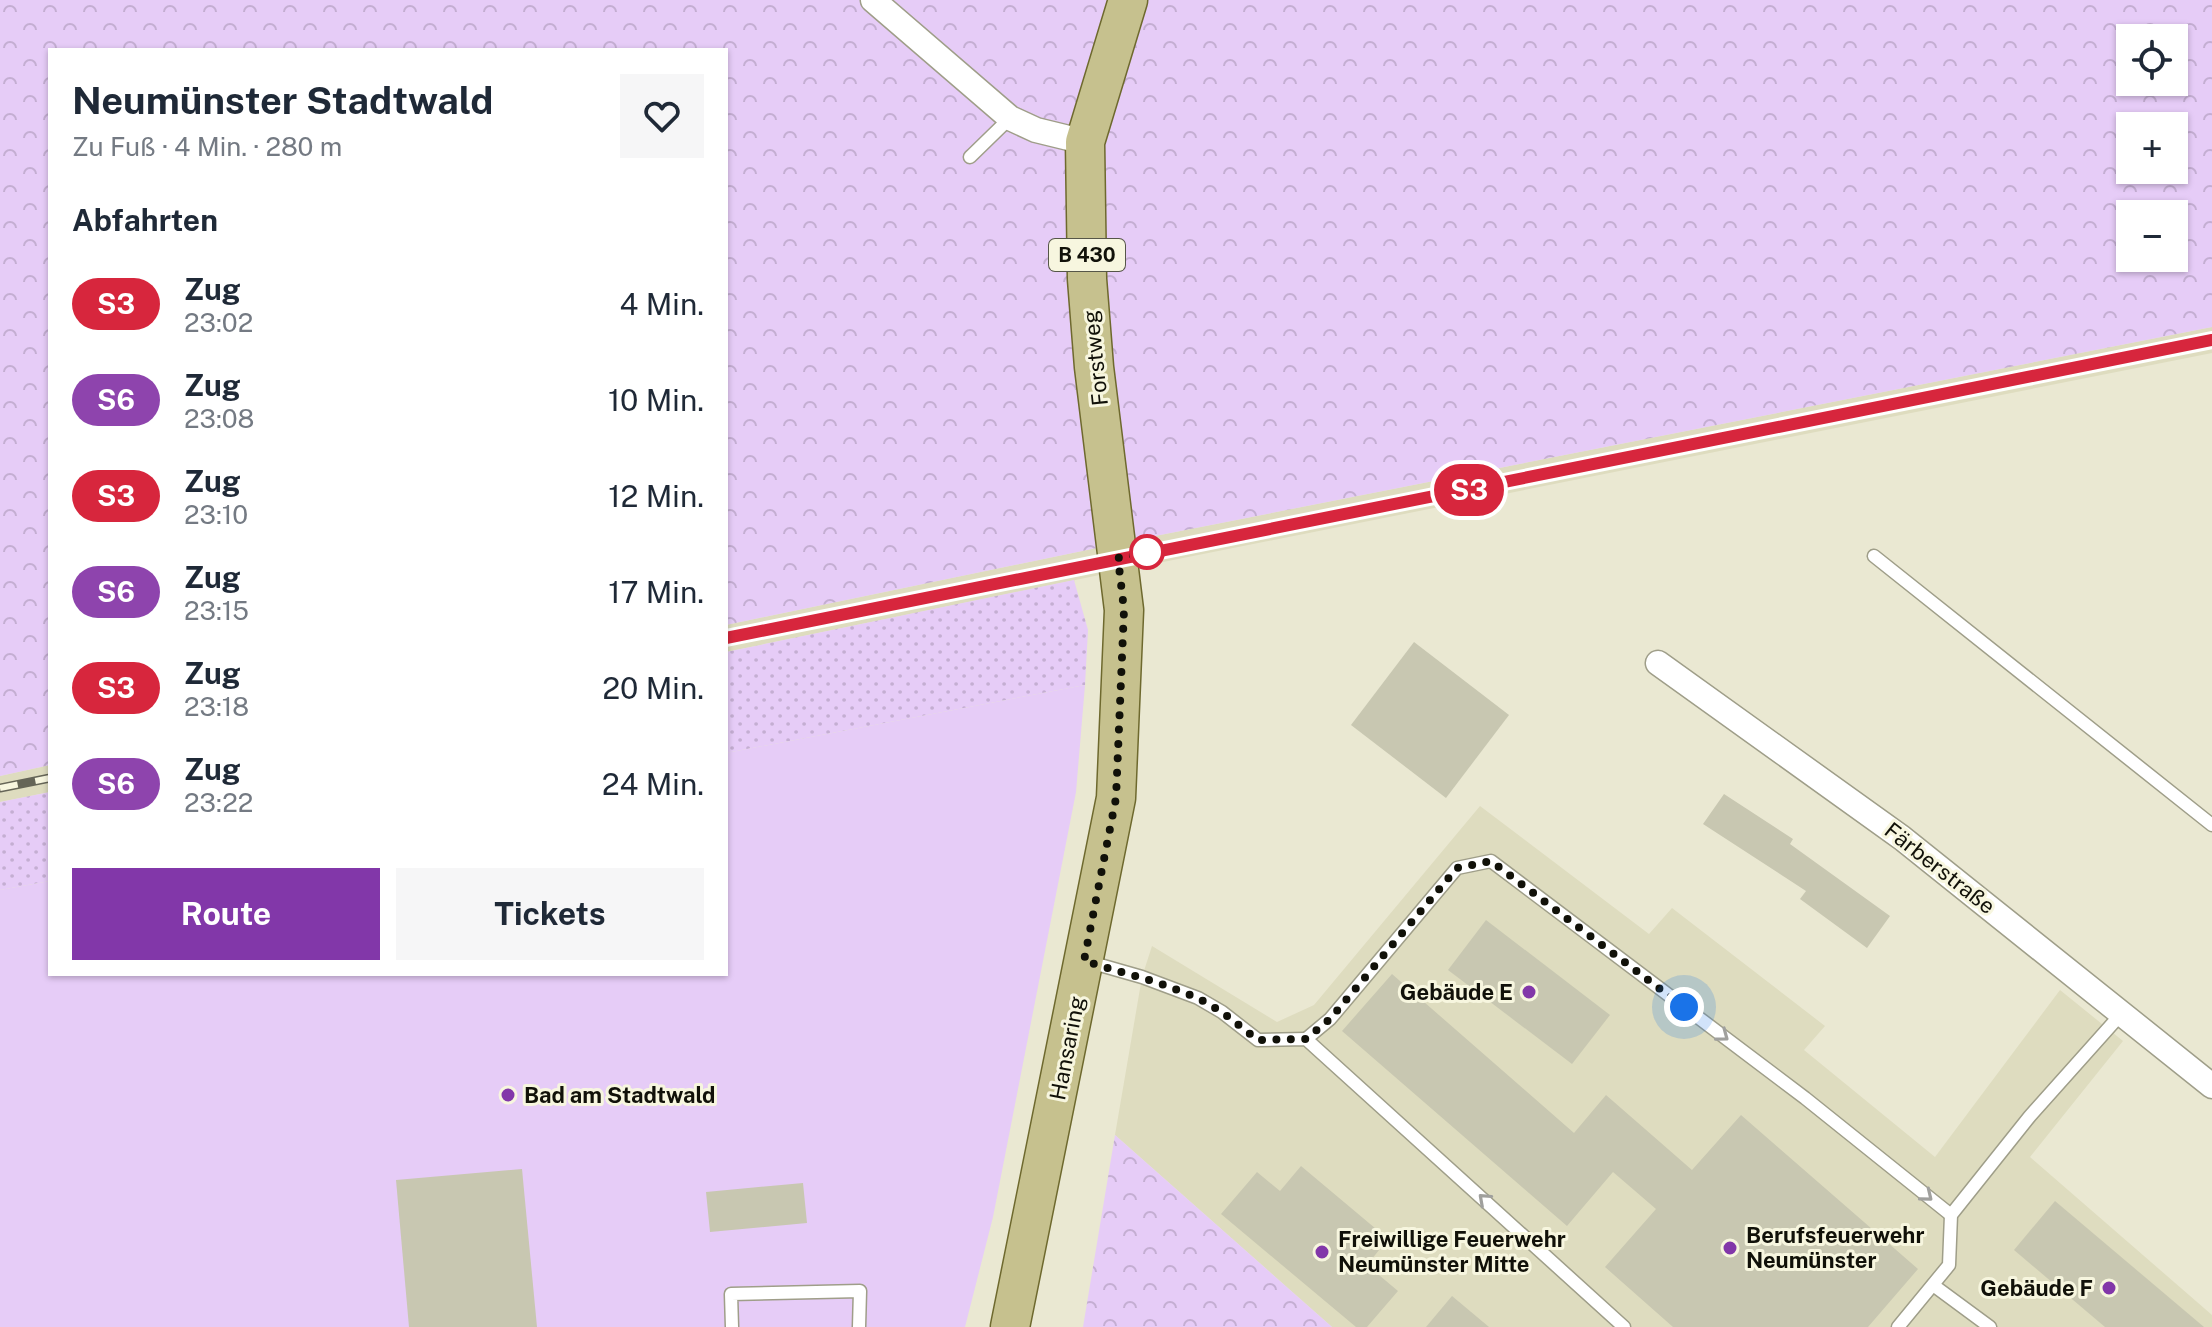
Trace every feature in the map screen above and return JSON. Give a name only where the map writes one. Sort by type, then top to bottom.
[{"type":"main road","name":"Forstweg","points":[[1115,529],[1089,308],[1085,142],[1128,0]]},
{"type":"main road","name":"Hansaring","points":[[1010,1327],[1116,798],[1124,610],[1115,529]]},
{"type":"street","points":[[873,0],[1010,118],[1036,130],[1085,142]]},
{"type":"street","name":"Färberstraße","points":[[1658,663],[1902,838],[2212,1086]]},
{"type":"lane","points":[[970,157],[1010,118]]},
{"type":"lane","points":[[1874,556],[2212,825]]},
{"type":"lane","points":[[1084,961],[1198,998],[1258,1040],[1306,1039],[1330,1019],[1457,868],[1491,861],[1805,1098],[1951,1215]]},
{"type":"lane","points":[[1898,1327],[1949,1265],[1951,1215],[2030,1116],[2122,1013]]},
{"type":"lane","points":[[1306,1039],[1624,1327]]},
{"type":"lane","points":[[1933,1285],[1990,1327]]},
{"type":"lane","points":[[732,1327],[731,1294],[860,1291],[859,1327]]},
{"type":"shaded area","points":[[2212,327],[2212,353],[728,652],[728,625],[1145,538]]},
{"type":"shaded area","points":[[48,765],[48,792],[0,802],[0,776]]},
{"type":"shaded area","points":[[1480,806],[1649,934],[1672,908],[1825,1026],[1804,1050],[1935,1157],[2060,990],[2123,1041],[2030,1157],[2212,1315],[2212,1327],[1332,1327],[1115,1135],[1142,977],[1152,946],[1277,1022],[1314,1005]]},
{"type":"green space","points":[[0,0],[2212,0],[2212,327],[1145,538],[728,625],[728,48],[48,48],[48,765],[0,776]]},
{"type":"green space","points":[[1074,580],[1088,630],[1085,685],[728,753],[728,652]]},
{"type":"green space","name":"Bad am Stadtwald","points":[[1085,685],[1076,792],[993,1217],[965,1327],[0,1327],[0,890],[48,881],[48,976],[728,976],[728,753]]},
{"type":"green space","points":[[48,792],[48,881],[0,890],[0,802]]},
{"type":"green space","points":[[1115,1135],[1332,1327],[1083,1327]]},
{"type":"building","points":[[1414,642],[1509,715],[1446,798],[1351,725]]},
{"type":"building","points":[[1724,794],[1793,839],[1790,844],[1890,916],[1867,948],[1800,899],[1806,891],[1703,824]]},
{"type":"building","name":"Gebäude E","points":[[1486,920],[1610,1015],[1572,1064],[1448,970]]},
{"type":"building","points":[[1392,974],[1574,1133],[1606,1095],[1692,1170],[1741,1115],[1918,1269],[1868,1327],[1673,1327],[1605,1267],[1656,1209],[1613,1172],[1567,1226],[1342,1031]]},
{"type":"building","name":"Freiwillige Feuerwehr Neumünster Mitte","points":[[1301,1166],[1388,1239],[1367,1265],[1398,1291],[1367,1327],[1356,1327],[1221,1214],[1257,1172],[1280,1191]]},
{"type":"building","points":[[522,1169],[537,1327],[409,1327],[396,1180]]},
{"type":"building","points":[[803,1183],[807,1223],[710,1232],[706,1192]]},
{"type":"building","name":"Gebäude F","points":[[2055,1201],[2204,1327],[2105,1327],[2014,1250]]},
{"type":"building","points":[[1452,1296],[1489,1327],[1426,1327]]},
{"type":"railway","points":[[728,639],[2212,340]]},
{"type":"railway","points":[[0,788],[48,778]]},
{"type":"train","name":"S3","points":[[728,638],[2212,340]]},
{"type":"place","name":"Gebäude E","points":[[1529,992]]},
{"type":"place","name":"Bad am Stadtwald","points":[[508,1095]]},
{"type":"place","name":"Berufsfeuerwehr Neumünster","points":[[1730,1248]]},
{"type":"place","name":"Freiwillige Feuerwehr Neumünster Mitte","points":[[1322,1252]]},
{"type":"place","name":"Gebäude F","points":[[2109,1288]]},
{"type":"route","points":[[1147,552],[1118,558],[1124,610],[1116,798],[1084,961],[1176,988],[1222,1012],[1258,1040],[1306,1039],[1330,1019],[1457,868],[1491,861],[1684,1007]]}]
